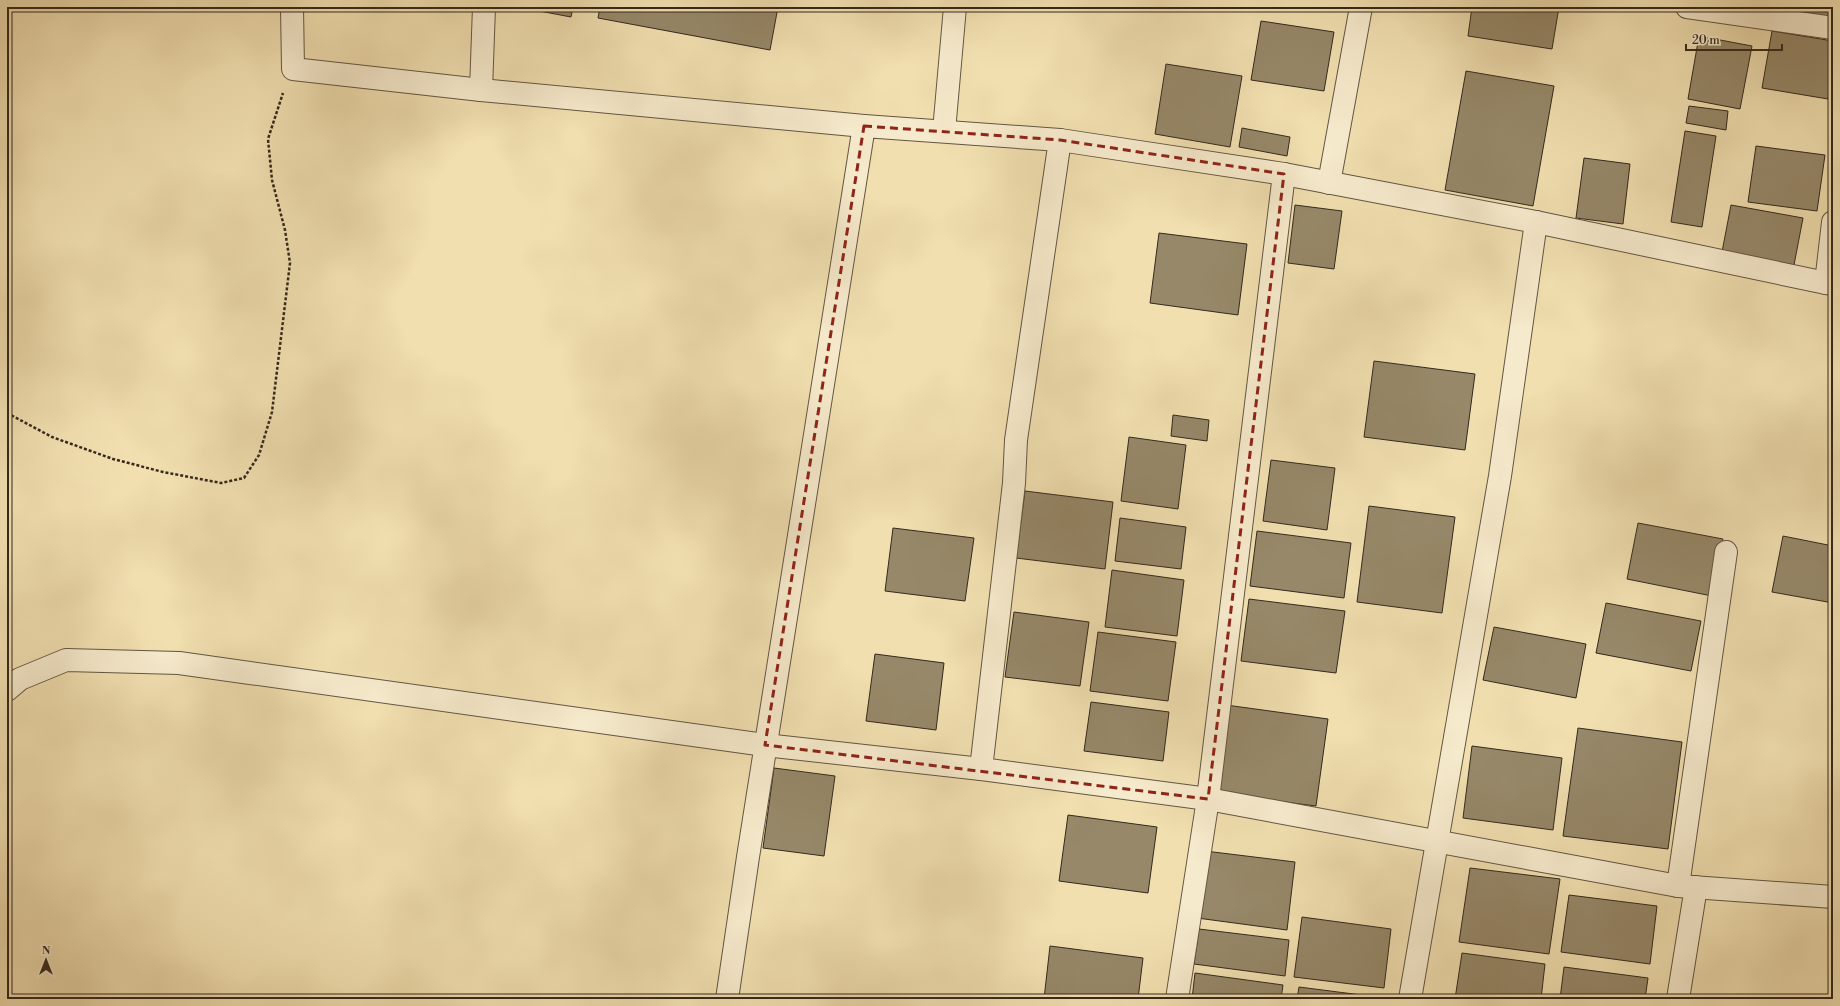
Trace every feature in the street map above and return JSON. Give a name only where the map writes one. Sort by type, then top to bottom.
[{"type":"street","points":[[292,7],[293,69],[481,90],[864,126],[1060,140],[1284,174],[1536,222],[1829,284],[1833,222]]},
{"type":"street","points":[[481,90],[484,7]]},
{"type":"street","points":[[944,131],[955,7]]},
{"type":"street","points":[[1329,183],[1361,7]]},
{"type":"street","points":[[1687,7],[1833,28]]},
{"type":"street","points":[[727,999],[864,126]]},
{"type":"street","points":[[981,769],[1014,483],[1016,440],[1060,140]]},
{"type":"street","points":[[1177,999],[1208,799],[1284,174]]},
{"type":"street","points":[[1410,999],[1500,476],[1536,222]]},
{"type":"street","points":[[1678,999],[1687,886],[1726,552]]},
{"type":"street","points":[[7,690],[20,679],[66,660],[179,663],[766,745],[981,769],[1208,799],[1438,842],[1687,886],[1833,897]]},
{"type":"path","points":[[7,413],[52,437],[113,459],[162,472],[221,483],[244,478],[259,455],[272,412],[290,263],[285,230],[272,180],[268,139],[277,107],[293,69]]},
{"type":"highlighted area","points":[[864,126],[1060,140],[1284,174],[1208,799],[765,745]]},
{"type":"building","points":[[518,7],[573,7],[571,17]]},
{"type":"building","points":[[600,7],[778,7],[770,50],[598,18]]},
{"type":"building","points":[[1472,7],[1559,7],[1552,49],[1468,36]]},
{"type":"building","points":[[1792,7],[1833,7],[1833,24],[1791,18]]},
{"type":"building","points":[[1261,21],[1334,32],[1324,91],[1251,80]]},
{"type":"building","points":[[1772,31],[1833,41],[1833,72],[1828,99],[1762,88]]},
{"type":"building","points":[[1699,36],[1752,46],[1740,109],[1688,99]]},
{"type":"building","points":[[1166,64],[1242,76],[1230,147],[1155,134]]},
{"type":"building","points":[[1466,71],[1554,86],[1533,206],[1445,190]]},
{"type":"building","points":[[1689,106],[1728,111],[1726,130],[1686,123]]},
{"type":"building","points":[[1242,128],[1290,137],[1287,156],[1239,147]]},
{"type":"building","points":[[1685,131],[1716,136],[1702,227],[1671,222]]},
{"type":"building","points":[[1756,146],[1825,155],[1817,211],[1748,202]]},
{"type":"building","points":[[1584,158],[1630,164],[1623,224],[1576,218]]},
{"type":"building","points":[[1295,205],[1342,211],[1334,269],[1288,263]]},
{"type":"building","points":[[1731,205],[1803,218],[1794,265],[1722,252]]},
{"type":"building","points":[[1159,233],[1247,244],[1238,315],[1150,303]]},
{"type":"building","points":[[1374,361],[1475,374],[1465,450],[1364,437]]},
{"type":"building","points":[[1173,415],[1209,420],[1207,441],[1171,436]]},
{"type":"building","points":[[1129,437],[1186,445],[1178,509],[1121,501]]},
{"type":"building","points":[[1271,460],[1335,468],[1327,530],[1263,521]]},
{"type":"building","points":[[1025,491],[1113,502],[1105,569],[1016,558]]},
{"type":"building","points":[[1369,506],[1455,517],[1442,613],[1357,602]]},
{"type":"building","points":[[1120,518],[1186,527],[1181,569],[1115,561]]},
{"type":"building","points":[[1638,523],[1723,539],[1712,596],[1627,579]]},
{"type":"building","points":[[893,528],[974,538],[965,601],[885,591]]},
{"type":"building","points":[[1257,531],[1351,543],[1344,598],[1250,586]]},
{"type":"building","points":[[1783,536],[1833,546],[1833,603],[1772,592]]},
{"type":"building","points":[[1112,570],[1184,580],[1177,636],[1105,627]]},
{"type":"building","points":[[1249,599],[1345,611],[1336,673],[1241,661]]},
{"type":"building","points":[[1606,603],[1701,621],[1691,671],[1596,653]]},
{"type":"building","points":[[1014,612],[1089,622],[1080,686],[1005,677]]},
{"type":"building","points":[[1494,627],[1586,644],[1576,698],[1483,680]]},
{"type":"building","points":[[1098,632],[1176,642],[1168,701],[1090,691]]},
{"type":"building","points":[[875,654],[944,663],[936,730],[866,721]]},
{"type":"building","points":[[1091,702],[1169,712],[1163,761],[1084,751]]},
{"type":"building","points":[[1226,705],[1328,719],[1316,806],[1214,793]]},
{"type":"building","points":[[1578,728],[1682,742],[1668,849],[1563,836]]},
{"type":"building","points":[[1472,746],[1562,758],[1553,830],[1463,818]]},
{"type":"building","points":[[774,768],[835,776],[824,856],[763,848]]},
{"type":"building","points":[[1068,815],[1157,827],[1148,893],[1059,881]]},
{"type":"building","points":[[1205,851],[1295,862],[1287,930],[1197,918]]},
{"type":"building","points":[[1470,868],[1560,879],[1549,954],[1459,942]]},
{"type":"building","points":[[1569,895],[1657,906],[1650,964],[1561,952]]},
{"type":"building","points":[[1302,917],[1391,929],[1384,988],[1294,977]]},
{"type":"building","points":[[1199,929],[1289,940],[1285,976],[1194,964]]},
{"type":"building","points":[[1050,946],[1143,958],[1138,999],[1044,999]]},
{"type":"building","points":[[1462,953],[1545,964],[1541,999],[1455,999]]},
{"type":"building","points":[[1564,967],[1648,978],[1645,999],[1560,999]]},
{"type":"building","points":[[1195,973],[1283,985],[1281,999],[1192,999]]},
{"type":"building","points":[[1299,987],[1385,998],[1385,999],[1297,999]]}]
